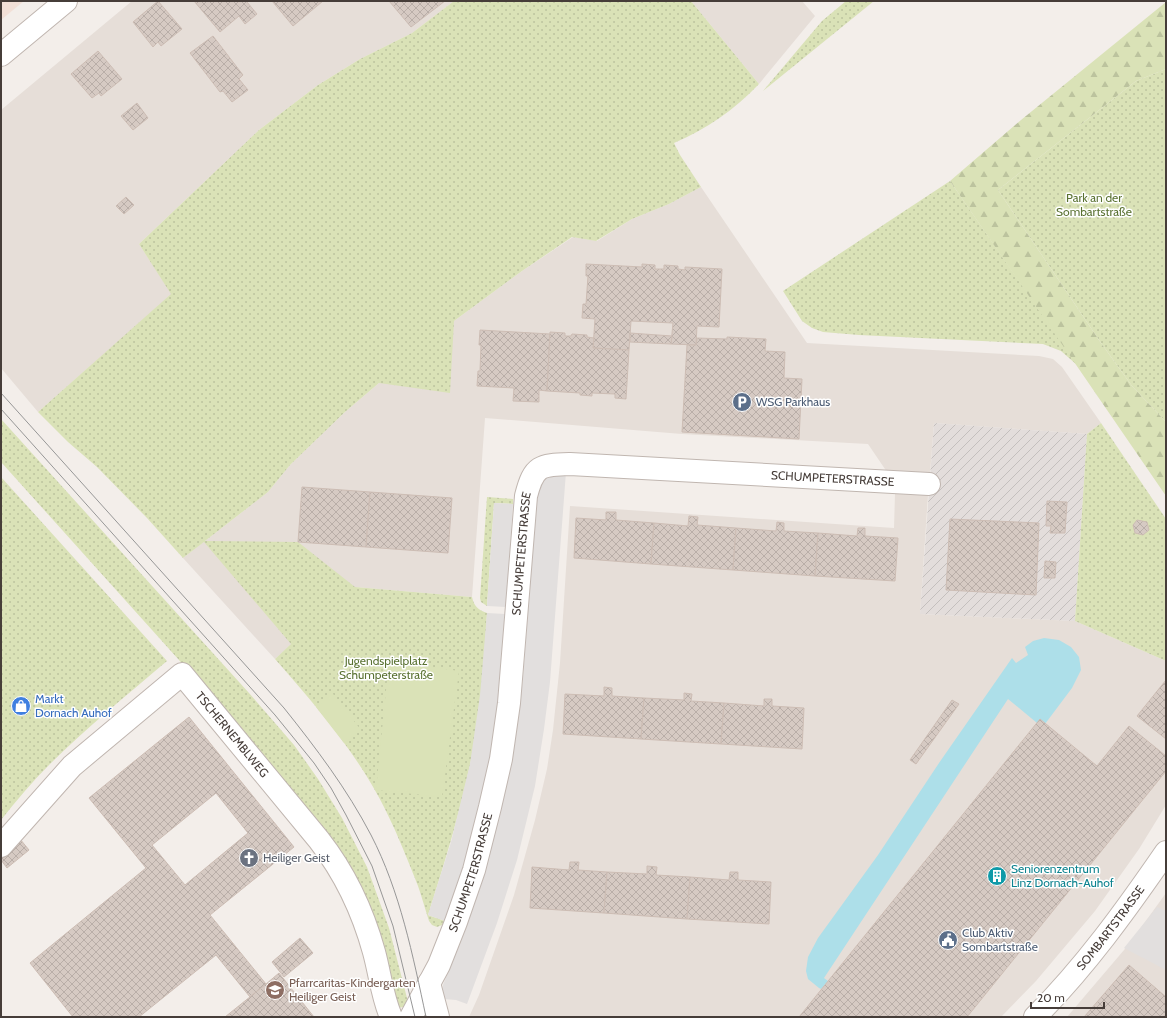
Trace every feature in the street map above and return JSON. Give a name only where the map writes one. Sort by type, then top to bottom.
[{"type":"street","points":[[1,55],[66,1]]},
{"type":"street","name":"SCHUMPETERSTRASSE","points":[[411,1017],[439,965],[456,922],[474,870],[490,808],[509,703],[526,496],[530,480],[537,470],[548,464],[570,464],[929,484]]},
{"type":"street","name":"TSCHERNEMBLWEG","points":[[1,846],[72,766],[182,674],[319,840],[336,863],[348,885],[368,932],[386,1005],[391,1017]]},
{"type":"street","name":"SOMBARTSTRASSE","points":[[1035,1017],[1092,954],[1130,905],[1166,852]]},
{"type":"street","points":[[429,983],[438,1017]]},
{"type":"shaded area","points":[[1,1],[24,1],[1,20]]},
{"type":"shaded area","points":[[132,1],[454,1],[412,33],[360,59],[318,85],[259,130],[139,244],[172,294],[38,412],[1,368],[1,110]]},
{"type":"shaded area","points":[[691,1],[802,1],[815,16],[759,84]]},
{"type":"shaded area","points":[[701,187],[807,343],[1039,356],[1053,359],[1062,367],[1101,423],[1087,434],[934,423],[930,474],[887,472],[868,444],[682,434],[485,418],[472,597],[355,587],[275,659],[183,558],[268,492],[290,465],[345,412],[379,383],[454,321],[522,271],[573,237],[597,241],[632,219],[669,204]]},
{"type":"shaded area","points":[[934,423],[1087,434],[1075,621],[920,614]]},
{"type":"shaded area","points":[[566,472],[550,682],[535,786],[517,860],[497,923],[467,1004],[456,1000],[444,999],[442,992],[443,985],[483,879],[509,771],[517,728],[523,678],[537,490],[540,483],[551,473]]},
{"type":"shaded area","points":[[895,494],[928,495],[920,614],[1075,621],[1166,661],[1166,805],[1139,849],[1095,911],[1036,981],[1001,1017],[469,1017],[479,995],[514,895],[535,820],[547,769],[553,730],[560,663],[570,506],[894,528]]},
{"type":"shaded area","points":[[494,503],[513,504],[506,607],[487,606]]},
{"type":"shaded area","points":[[487,613],[505,614],[496,721],[487,776],[475,829],[445,921],[428,915],[451,842],[470,764],[480,695]]},
{"type":"shaded area","points":[[1166,893],[1166,1017],[1067,1017],[1130,943]]},
{"type":"shaded area","points":[[1157,907],[1166,911],[1166,970],[1124,948]]},
{"type":"green space","name":"Jugendspielplatz Schumpeterstraße","points":[[454,1],[691,1],[759,84],[720,118],[698,132],[674,143],[701,187],[669,204],[632,219],[596,241],[572,237],[522,271],[454,321],[450,393],[379,383],[345,412],[290,465],[268,492],[205,541],[298,542],[355,587],[472,597],[477,607],[487,613],[482,689],[474,746],[456,822],[428,915],[445,921],[442,925],[437,927],[432,925],[429,921],[418,886],[403,848],[375,790],[363,770],[335,731],[275,659],[291,644],[204,542],[183,558],[147,518],[97,467],[68,442],[38,412],[171,294],[139,244],[259,130],[318,85],[360,59],[412,33]]},
{"type":"green space","points":[[846,1],[874,1],[763,91],[822,21]]},
{"type":"green space","points":[[1166,2],[1166,69],[1136,81],[998,190],[1101,343],[1132,386],[1166,422],[1166,496],[950,181],[1021,120]]},
{"type":"green space","name":"Park an der Sombartstraße","points":[[1166,69],[1166,422],[1132,386],[1101,343],[998,190],[1136,81]]},
{"type":"green space","points":[[950,181],[1077,365],[1061,351],[1043,344],[823,332],[812,328],[802,321],[783,291]]},
{"type":"green space","points":[[1,419],[249,693],[294,745],[318,779],[342,818],[367,867],[389,928],[408,1002],[403,1007],[398,1008],[341,858],[179,660],[1,462]]},
{"type":"green space","points":[[1101,423],[1166,519],[1166,661],[1075,621],[1087,434]]},
{"type":"green space","points":[[1,477],[167,661],[63,751],[30,785],[1,820]]},
{"type":"green space","points":[[487,497],[513,499],[513,504],[494,503],[487,606],[481,602],[480,598]]},
{"type":"green space","points":[[389,661],[459,671],[442,797],[376,790]]},
{"type":"green space","points":[[333,694],[361,730],[344,743],[316,707]]},
{"type":"water","points":[[1044,638],[1059,640],[1071,647],[1079,657],[1081,670],[1072,688],[1045,724],[1037,723],[1008,699],[824,978],[828,981],[821,989],[819,988],[808,979],[806,971],[808,957],[818,938],[878,855],[939,763],[1012,658],[1016,663],[1028,655],[1025,647],[1033,641]]},
{"type":"building","points":[[158,1],[182,29],[161,46],[158,42],[153,47],[133,22]]},
{"type":"building","points":[[194,1],[248,1],[247,2],[257,14],[245,24],[239,16],[220,32]]},
{"type":"building","points":[[272,1],[323,1],[293,26]]},
{"type":"building","points":[[389,1],[445,1],[411,27]]},
{"type":"building","points":[[213,36],[243,75],[239,79],[248,90],[232,102],[223,91],[220,92],[190,53]]},
{"type":"building","points":[[98,51],[122,79],[101,96],[99,93],[92,98],[71,74]]},
{"type":"building","points":[[137,103],[148,118],[133,130],[121,116]]},
{"type":"building","points":[[126,197],[134,205],[124,214],[116,206]]},
{"type":"building","points":[[586,264],[642,267],[642,264],[655,265],[655,269],[664,269],[664,265],[678,266],[678,269],[685,270],[685,267],[722,269],[719,327],[697,326],[696,345],[671,344],[673,323],[631,321],[629,350],[593,348],[595,319],[582,318],[583,304],[586,304],[588,276],[586,276]]},
{"type":"building","points":[[480,330],[550,334],[547,391],[539,390],[539,402],[513,401],[514,388],[477,386],[478,371],[480,371]]},
{"type":"building","points":[[550,332],[565,333],[565,336],[571,336],[572,334],[587,335],[587,337],[594,338],[593,348],[629,350],[626,399],[615,398],[615,394],[592,393],[592,396],[580,395],[580,393],[547,391]]},
{"type":"building","points":[[630,333],[672,336],[671,344],[630,342]]},
{"type":"building","name":"WSG Parkhaus","points":[[727,337],[766,339],[765,351],[785,352],[784,378],[802,379],[799,439],[682,432],[687,345],[696,345],[697,338],[727,339]]},
{"type":"building","points":[[302,487],[370,492],[366,547],[298,542]]},
{"type":"building","points":[[370,492],[452,498],[448,553],[366,547]]},
{"type":"building","points":[[1047,501],[1067,502],[1065,533],[1050,533],[1051,526],[1046,526]]},
{"type":"building","points":[[606,512],[616,512],[616,520],[654,523],[651,564],[574,558],[576,518],[606,520]]},
{"type":"building","points":[[689,516],[698,517],[697,525],[736,528],[733,570],[651,564],[654,523],[688,526]]},
{"type":"building","points":[[950,519],[1039,523],[1036,595],[946,590]]},
{"type":"building","points":[[1137,520],[1147,522],[1149,530],[1143,535],[1135,533],[1133,525]]},
{"type":"building","points":[[777,522],[784,523],[784,531],[818,533],[815,576],[733,570],[736,528],[776,531]]},
{"type":"building","points":[[858,528],[865,528],[865,536],[898,538],[895,581],[815,576],[818,533],[857,536]]},
{"type":"building","points":[[1045,561],[1056,562],[1055,578],[1044,578]]},
{"type":"building","points":[[1166,680],[1166,739],[1137,716]]},
{"type":"building","points":[[604,687],[612,688],[612,696],[644,698],[641,739],[563,734],[565,694],[604,696]]},
{"type":"building","points":[[684,693],[692,694],[691,701],[724,703],[721,744],[641,739],[644,698],[684,700]]},
{"type":"building","points":[[764,699],[772,699],[772,706],[804,708],[802,749],[721,744],[724,703],[764,706]]},
{"type":"building","points":[[952,700],[959,704],[916,764],[910,760]]},
{"type":"building","name":"Heiliger Geist","points":[[189,717],[294,847],[210,915],[266,984],[250,997],[216,955],[139,1017],[73,1017],[30,963],[146,868],[89,798]],"holes":[[[216,793],[248,833],[185,885],[152,845]]]},
{"type":"building","name":"Seniorenzentrum Linz Dornach-Auhof","points":[[1040,719],[1097,766],[1129,726],[1166,756],[1166,771],[967,1017],[799,1017]]},
{"type":"building","points":[[20,839],[29,850],[7,868],[1,860],[1,854]]},
{"type":"building","points":[[570,862],[579,862],[578,870],[607,872],[604,913],[530,908],[532,867],[569,870]]},
{"type":"building","points":[[647,866],[657,867],[656,875],[690,877],[687,919],[604,913],[607,872],[647,874]]},
{"type":"building","points":[[730,872],[738,872],[738,880],[771,882],[769,924],[687,919],[690,877],[729,880]]},
{"type":"building","points":[[300,938],[313,953],[284,977],[272,962]]},
{"type":"building","points":[[1129,965],[1166,997],[1166,1014],[1163,1017],[1084,1017]]},
{"type":"building","name":"Pfarrcaritas-Kindergarten Heiliger Geist","points":[[279,973],[314,1017],[225,1017],[266,984]]},
{"type":"tram line","points":[[1,393],[284,708],[352,801],[381,856],[398,901],[426,1017]]},
{"type":"tram line","points":[[1,409],[275,715],[314,763],[331,788],[372,866],[393,926],[415,1017]]},
{"type":"place","name":"WSG Parkhaus","points":[[742,402]]},
{"type":"place","name":"Markt Dornach Auhof","points":[[21,706]]},
{"type":"place","name":"Heiliger Geist","points":[[249,858]]},
{"type":"place","name":"Seniorenzentrum Linz Dornach-Auhof","points":[[997,876]]},
{"type":"place","name":"Club Aktiv Sombartstraße","points":[[948,940]]},
{"type":"place","name":"Pfarrcaritas-Kindergarten Heiliger Geist","points":[[275,990]]}]
